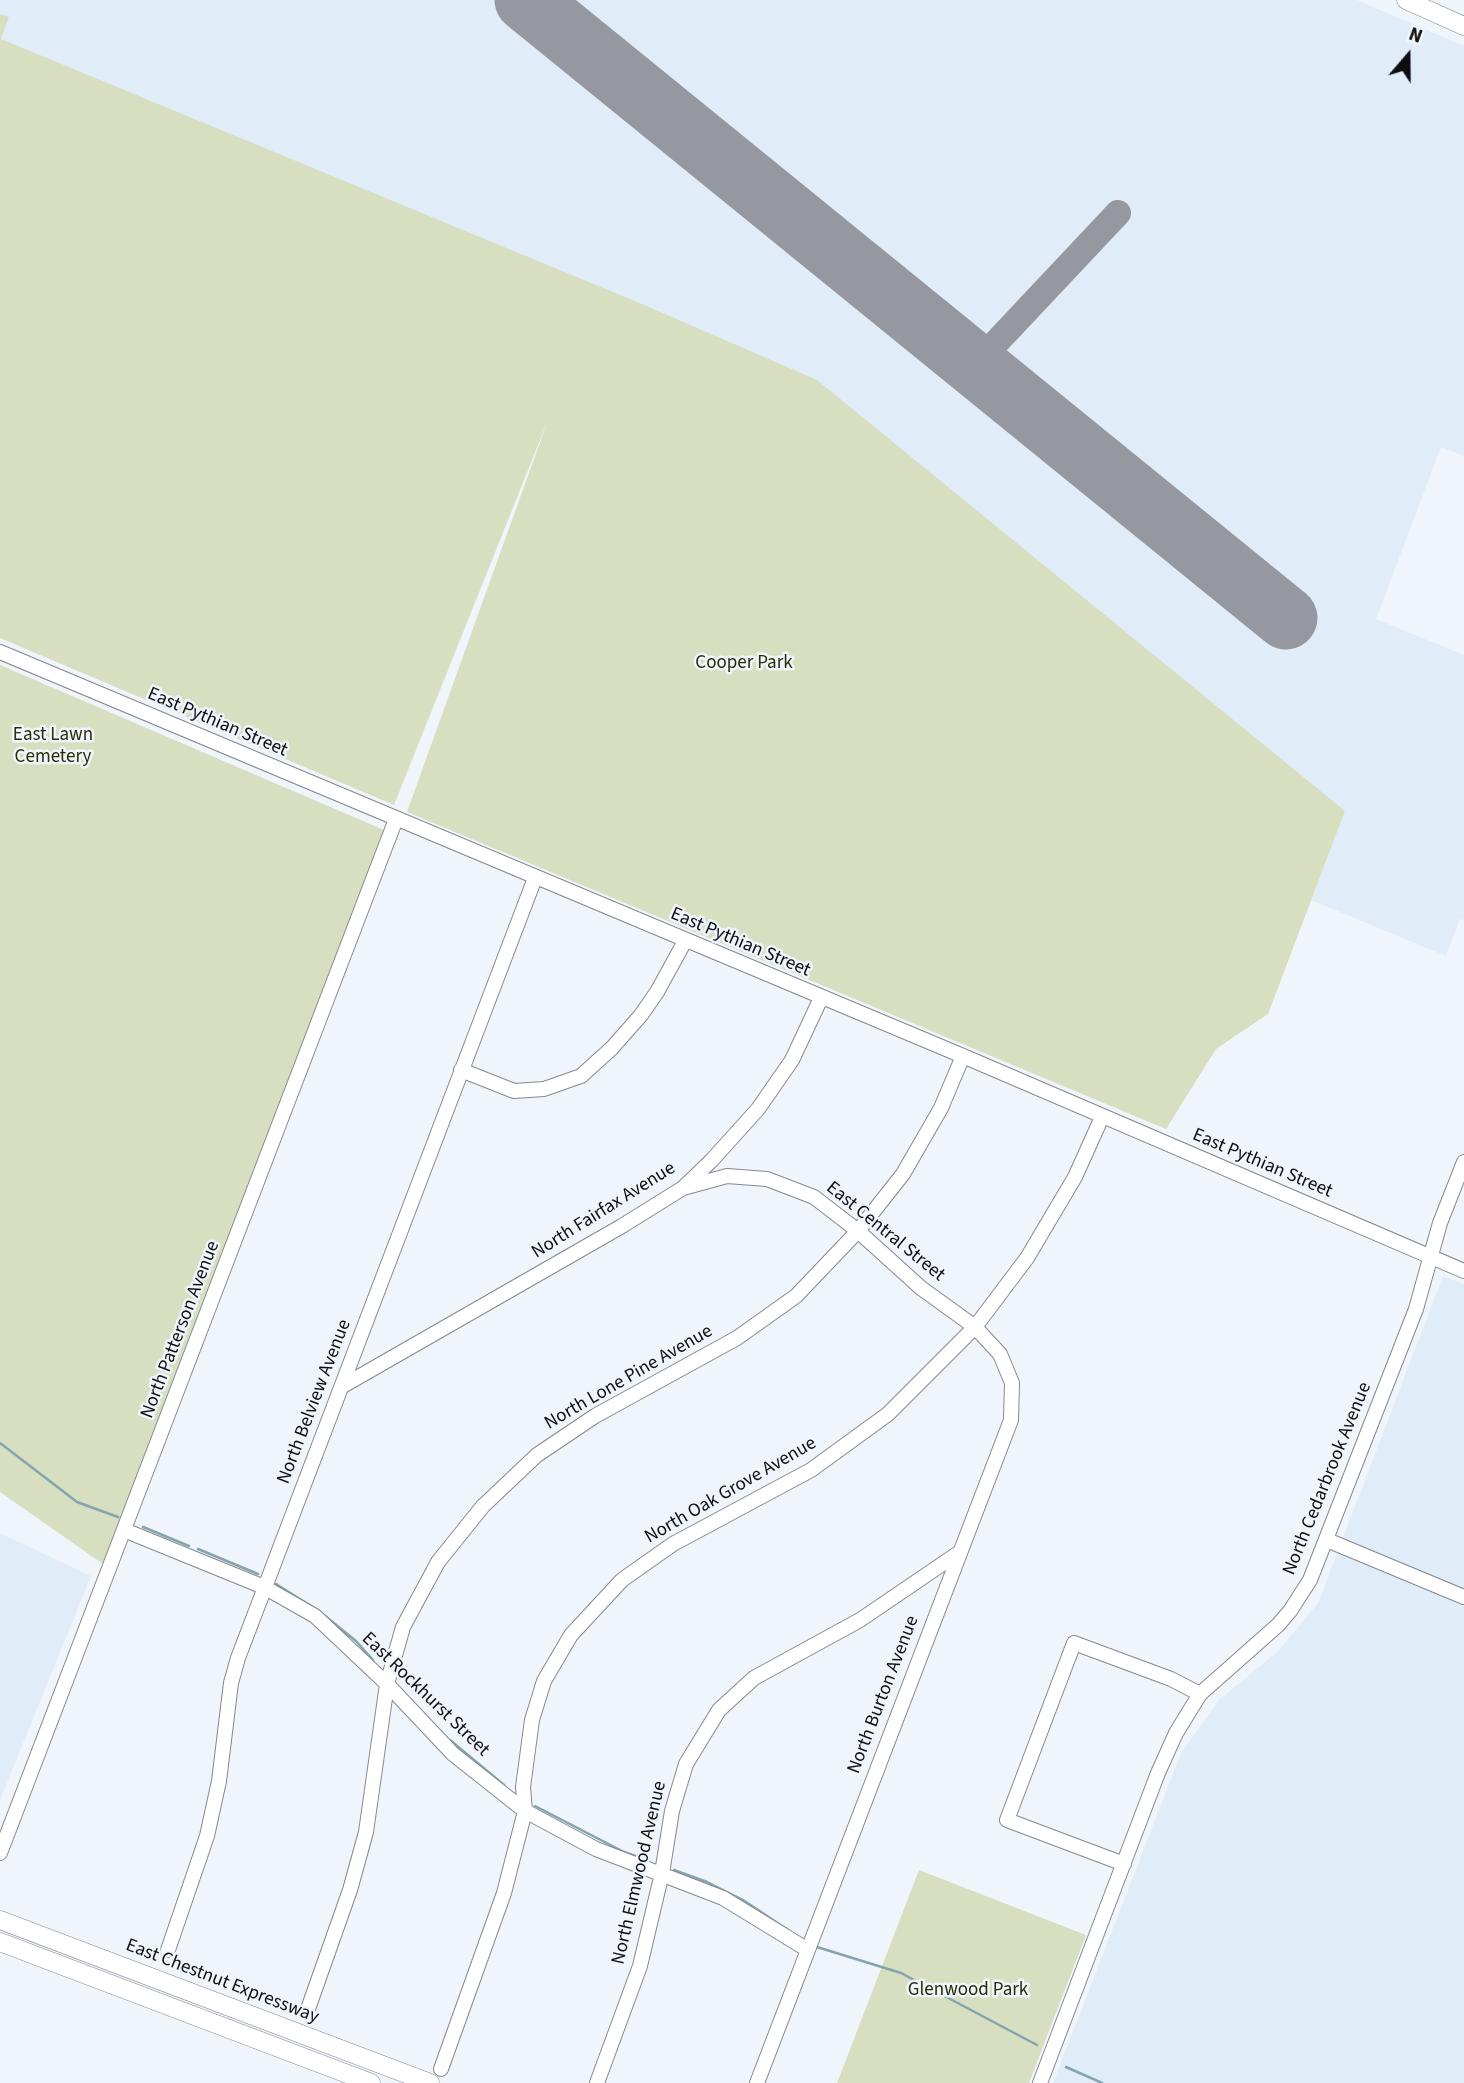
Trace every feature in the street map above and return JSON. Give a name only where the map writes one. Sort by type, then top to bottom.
[{"type":"main road","points":[[1406,0],[1464,26]]},
{"type":"main road","name":"East Chestnut Expressway","points":[[0,1920],[435,2076]]},
{"type":"main road","points":[[0,1942],[371,2083]]},
{"type":"street","name":"East Pythian Street","points":[[0,652],[963,1056],[1464,1272]]},
{"type":"street","name":"North Patterson Avenue","points":[[0,1853],[396,819]]},
{"type":"street","name":"North Belview Avenue","points":[[168,1950],[207,1836],[219,1781],[232,1683],[238,1658],[535,878]]},
{"type":"street","points":[[461,1070],[514,1091],[544,1089],[581,1076],[612,1048],[641,1015],[685,941]]},
{"type":"street","name":"North Fairfax Avenue","points":[[341,1387],[610,1233],[683,1188],[758,1110],[792,1060],[821,998]]},
{"type":"street","name":"North Lone Pine Avenue","points":[[308,2009],[350,1890],[366,1832],[387,1684],[403,1626],[438,1562],[482,1506],[537,1455],[586,1422],[737,1338],[796,1296],[858,1231],[903,1174],[941,1108],[963,1056]]},
{"type":"street","name":"North Oak Grove Avenue","points":[[435,2076],[504,1893],[525,1811],[523,1787],[532,1720],[544,1681],[571,1635],[622,1580],[673,1544],[811,1470],[888,1414],[975,1326],[1027,1258],[1075,1177],[1102,1117]]},
{"type":"street","points":[[712,1160],[727,1177]]},
{"type":"street","name":"North Cedarbrook Avenue","points":[[1040,2083],[1166,1751],[1199,1694],[1278,1625],[1310,1580],[1416,1309],[1440,1223],[1464,1162]]},
{"type":"street","name":"East Central Street","points":[[683,1188],[727,1177],[767,1179],[814,1197],[858,1231],[921,1288],[975,1326]]},
{"type":"street","name":"North Burton Avenue","points":[[757,2083],[1011,1420],[1012,1383],[1000,1354],[975,1326]]},
{"type":"street","name":"East Rockhurst Street","points":[[124,1530],[264,1587],[315,1616],[387,1684],[453,1754],[525,1811],[596,1849],[723,1898],[808,1950]]},
{"type":"street","points":[[1327,1540],[1464,1597]]},
{"type":"street","name":"North Elmwood Avenue","points":[[597,2083],[640,1966],[662,1873],[672,1811],[686,1765],[719,1710],[754,1678],[860,1620],[958,1553]]},
{"type":"street","points":[[927,1575],[945,1587]]},
{"type":"street","points":[[1124,1864],[1007,1820],[1074,1643],[1171,1679],[1199,1694]]},
{"type":"shaded area","points":[[0,0],[1357,0],[1464,46],[1464,456],[1441,447],[1376,619],[1464,655],[1464,920],[1460,919],[1446,956],[1311,900],[1345,811],[1,39],[9,17],[0,14]]},
{"type":"shaded area","points":[[1443,1276],[1464,1284],[1464,2083],[1053,2083],[1181,1753],[1219,1700],[1277,1652],[1318,1603]]},
{"type":"shaded area","points":[[0,1533],[91,1576],[0,1800]]},
{"type":"green space","name":"Cooper Park","points":[[0,14],[9,17],[1,39],[642,304],[817,380],[1345,811],[1268,1014],[1216,1049],[1166,1129],[407,812],[548,420],[394,805],[0,638]]},
{"type":"green space","name":"East Lawn Cemetery","points":[[0,665],[384,830],[103,1564],[0,1492]]},
{"type":"green space","name":"Glenwood Park","points":[[919,1870],[1086,1935],[1029,2083],[837,2083]]},
{"type":"waterway","points":[[0,1443],[77,1502],[118,1517]]},
{"type":"waterway","points":[[143,1527],[189,1546]]},
{"type":"waterway","points":[[198,1549],[258,1574]]},
{"type":"waterway","points":[[276,1584],[319,1611],[356,1641],[373,1660]]},
{"type":"waterway","points":[[450,1740],[504,1785]]},
{"type":"waterway","points":[[535,1806],[624,1852],[647,1860]]},
{"type":"waterway","points":[[674,1870],[707,1882],[743,1900],[788,1930]]},
{"type":"waterway","points":[[817,1947],[901,1973],[1037,2045]]},
{"type":"waterway","points":[[1066,2067],[1102,2083]]},
{"type":"taxiway","points":[[975,365],[1118,213]]},
{"type":"runway","points":[[526,0],[1286,618]]}]
